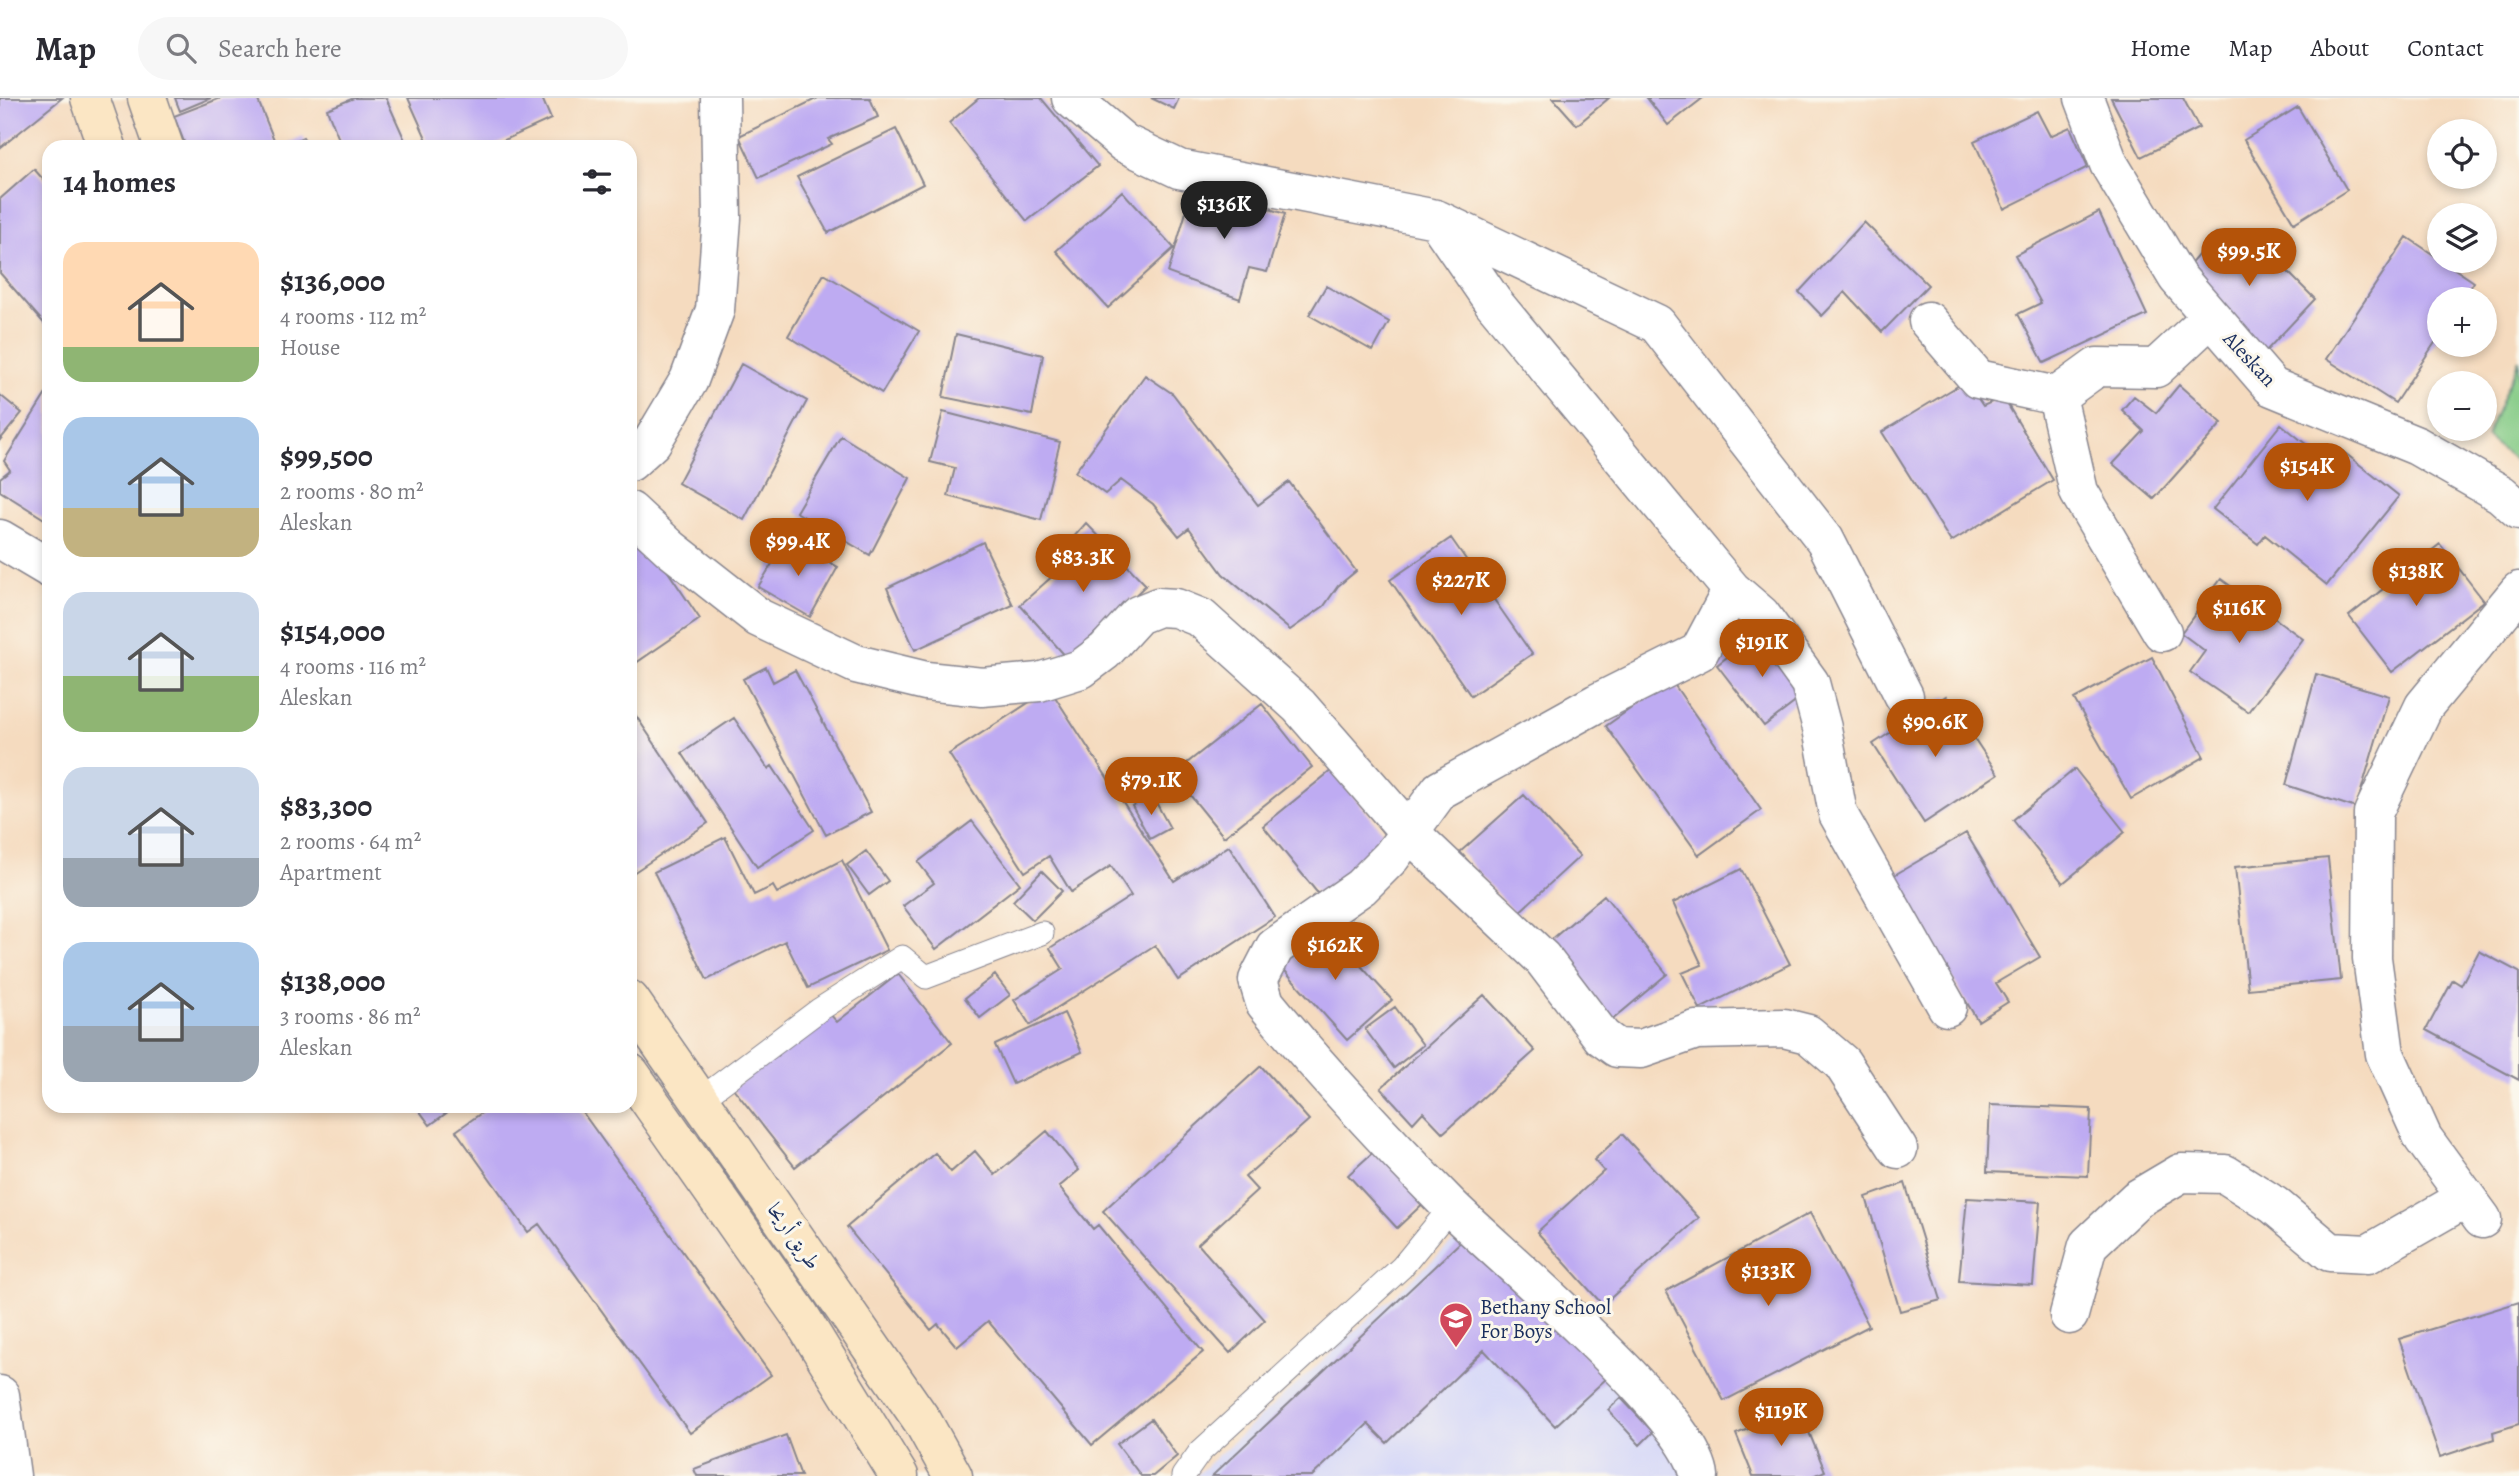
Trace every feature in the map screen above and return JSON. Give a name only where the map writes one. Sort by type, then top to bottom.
[{"type":"main road","points":[[90,98],[105,140]]},
{"type":"main road","points":[[147,98],[162,140]]},
{"type":"main road","name":"طريق أريحا","points":[[637,1010],[923,1422],[953,1476]]},
{"type":"main road","name":"طريق أريحا","points":[[637,1083],[799,1314],[899,1476]]},
{"type":"street","points":[[637,456],[652,442],[689,380],[715,310],[722,218],[720,98]]},
{"type":"street","points":[[1071,98],[1124,142],[1179,169],[1436,219],[1657,324],[1825,540],[1904,696]]},
{"type":"street","name":"Aleskan","points":[[2084,98],[2109,164],[2177,277],[2272,387],[2417,446],[2501,494],[2519,509]]},
{"type":"street","points":[[1436,219],[1493,302],[1732,590],[1760,615],[1810,683],[1838,814],[1947,1007]]},
{"type":"street","points":[[1928,321],[1978,379],[2057,396],[2097,367],[2156,368],[2211,317]]},
{"type":"street","points":[[2057,396],[2079,492],[2162,632]]},
{"type":"street","points":[[637,517],[671,549],[759,618],[856,664],[926,681],[982,687],[1039,682],[1082,669],[1105,650],[1138,614],[1158,607],[1201,618],[1299,706],[1408,831],[1542,958],[1602,1037],[1617,1048],[1641,1049],[1696,1030],[1784,1027],[1808,1034],[1842,1063],[1898,1149]]},
{"type":"street","points":[[0,539],[42,564]]},
{"type":"street","points":[[1699,1476],[1694,1456],[1683,1439],[1547,1294],[1451,1207],[1360,1113],[1265,1003],[1258,980],[1264,963],[1275,947],[1361,887],[1391,857],[1440,790],[1597,703],[1699,652],[1732,590]]},
{"type":"street","points":[[2069,1315],[2088,1245],[2137,1199],[2181,1173],[2225,1174],[2274,1205],[2330,1252],[2368,1254],[2474,1208],[2423,1138],[2385,1054],[2372,958],[2373,813],[2424,706],[2519,591]]},
{"type":"street","points":[[0,1395],[11,1476]]},
{"type":"lane","points":[[698,1101],[819,1010],[902,957],[926,977],[1042,933]]},
{"type":"lane","points":[[1183,1476],[1200,1452],[1402,1267],[1451,1207]]},
{"type":"shaded area","name":"Bethany School For Boys","points":[[1465,1231],[1690,1468],[1688,1476],[1195,1476]]},
{"type":"green space","points":[[2519,360],[2519,463],[2491,441],[2497,441],[2497,411]]},
{"type":"building","points":[[0,98],[62,98],[0,148]]},
{"type":"building","points":[[175,98],[211,98],[180,111]]},
{"type":"building","points":[[221,98],[257,98],[274,140],[183,140],[174,116]]},
{"type":"building","points":[[354,98],[386,98],[405,140],[339,140],[327,109]]},
{"type":"building","points":[[408,98],[542,98],[551,119],[504,140],[427,140]]},
{"type":"building","points":[[818,98],[870,98],[878,117],[828,139],[832,144],[759,178],[739,136]]},
{"type":"building","points":[[979,98],[1041,98],[1098,166],[1027,221],[949,123]]},
{"type":"building","points":[[1151,98],[1179,98],[1174,109]]},
{"type":"building","points":[[1553,98],[1609,98],[1577,125]]},
{"type":"building","points":[[1647,98],[1703,98],[1668,125]]},
{"type":"building","points":[[2111,98],[2183,98],[2199,128],[2141,157]]},
{"type":"building","points":[[2298,107],[2347,190],[2294,223],[2244,140]]},
{"type":"building","points":[[2037,111],[2050,136],[2070,127],[2088,167],[2004,209],[1974,141]]},
{"type":"building","points":[[896,129],[923,184],[828,233],[797,177]]},
{"type":"building","points":[[34,169],[42,178],[42,321],[0,273],[0,199]]},
{"type":"building","points":[[1194,185],[1285,214],[1267,272],[1249,268],[1240,299],[1168,273]]},
{"type":"building","points":[[1122,191],[1174,248],[1108,308],[1056,251]]},
{"type":"building","points":[[2099,212],[2147,315],[2044,363],[2018,314],[2041,303],[2015,255]]},
{"type":"building","points":[[1864,222],[1928,285],[1882,332],[1845,292],[1822,316],[1799,292]]},
{"type":"building","points":[[2247,231],[2315,299],[2264,353],[2182,274],[2217,233],[2233,247]]},
{"type":"building","points":[[2407,237],[2427,250],[2427,273],[2461,273],[2474,282],[2471,287],[2427,287],[2427,355],[2395,403],[2326,359]]},
{"type":"building","points":[[824,274],[919,331],[882,393],[788,336]]},
{"type":"building","points":[[1326,286],[1389,322],[1373,351],[1309,315]]},
{"type":"building","points":[[956,334],[1043,355],[1032,415],[943,397]]},
{"type":"building","points":[[741,364],[807,401],[744,520],[678,483]]},
{"type":"building","points":[[1145,375],[1173,394],[1258,505],[1289,482],[1356,571],[1338,586],[1324,606],[1290,630],[1223,574],[1189,528],[1179,536],[1153,504],[1121,480],[1105,494],[1075,472]]},
{"type":"building","points":[[1966,381],[1983,406],[2003,397],[2053,480],[1951,542],[1882,432]]},
{"type":"building","points":[[2179,385],[2222,423],[2154,499],[2113,464],[2144,431],[2122,410],[2134,396],[2156,413]]},
{"type":"building","points":[[0,395],[22,413],[0,440]]},
{"type":"building","points":[[42,400],[42,518],[0,491],[0,478],[10,470],[4,461]]},
{"type":"building","points":[[943,412],[1060,442],[1041,520],[948,496],[955,468],[930,462]]},
{"type":"building","points":[[2281,424],[2328,462],[2340,449],[2399,496],[2327,585],[2265,535],[2258,544],[2213,509]]},
{"type":"building","points":[[841,436],[910,478],[870,555],[796,512]]},
{"type":"building","points":[[1086,523],[1146,585],[1068,659],[1020,605],[1082,550],[1072,539]]},
{"type":"building","points":[[637,526],[700,619],[637,662]]},
{"type":"building","points":[[1451,538],[1532,654],[1471,696],[1390,580]]},
{"type":"building","points":[[787,539],[838,567],[810,617],[758,587]]},
{"type":"building","points":[[983,542],[1013,605],[915,650],[887,588]]},
{"type":"building","points":[[2440,544],[2484,601],[2392,672],[2349,616]]},
{"type":"building","points":[[2221,579],[2303,639],[2248,712],[2190,672],[2205,651],[2181,633]]},
{"type":"building","points":[[1759,632],[1807,693],[1764,726],[1717,665]]},
{"type":"building","points":[[2152,657],[2204,757],[2131,799],[2074,699]]},
{"type":"building","points":[[766,667],[773,682],[795,670],[871,812],[826,835],[743,679]]},
{"type":"building","points":[[2316,674],[2389,696],[2356,808],[2286,785]]},
{"type":"building","points":[[1671,680],[1761,810],[1699,855],[1606,726]]},
{"type":"building","points":[[1050,689],[1174,881],[1229,846],[1275,917],[1178,980],[1155,945],[1030,1025],[1014,1000],[1063,969],[1050,948],[1131,896],[1111,866],[1071,892],[1049,856],[1025,872],[949,754]]},
{"type":"building","points":[[1946,696],[1998,774],[1924,823],[1873,744]]},
{"type":"building","points":[[1262,704],[1312,767],[1224,837],[1173,774]]},
{"type":"building","points":[[637,717],[708,823],[637,870]]},
{"type":"building","points":[[734,718],[768,769],[772,766],[814,830],[757,867],[682,753]]},
{"type":"building","points":[[2075,769],[2125,832],[2063,883],[2013,820]]},
{"type":"building","points":[[1332,770],[1389,840],[1320,896],[1263,826]]},
{"type":"building","points":[[1152,795],[1170,828],[1150,839],[1132,806]]},
{"type":"building","points":[[1524,795],[1580,856],[1516,915],[1460,852]]},
{"type":"building","points":[[972,821],[1020,884],[936,949],[903,906],[934,883],[918,862]]},
{"type":"building","points":[[1966,833],[2040,957],[1996,983],[2008,1002],[1978,1021],[1891,877]]},
{"type":"building","points":[[725,837],[754,895],[773,886],[777,893],[842,860],[887,950],[808,988],[785,941],[707,980],[654,872]]},
{"type":"building","points":[[866,851],[888,881],[869,895],[847,865]]},
{"type":"building","points":[[2328,858],[2341,980],[2248,989],[2235,867]]},
{"type":"building","points":[[1741,869],[1790,964],[1700,1009],[1682,973],[1702,965],[1673,903]]},
{"type":"building","points":[[1042,871],[1062,891],[1033,920],[1013,901]]},
{"type":"building","points":[[1604,895],[1667,974],[1612,1020],[1550,941]]},
{"type":"building","points":[[1322,923],[1392,1000],[1347,1040],[1278,963]]},
{"type":"building","points":[[2479,951],[2519,972],[2519,1080],[2426,1030],[2453,980],[2461,985]]},
{"type":"building","points":[[898,974],[952,1043],[795,1167],[733,1088],[829,1013],[837,1022]]},
{"type":"building","points":[[995,975],[1010,995],[980,1018],[965,998]]},
{"type":"building","points":[[1484,995],[1535,1051],[1443,1133],[1423,1112],[1413,1123],[1381,1088]]},
{"type":"building","points":[[1395,1007],[1423,1045],[1394,1068],[1365,1029]]},
{"type":"building","points":[[1064,1013],[1082,1052],[1013,1084],[995,1045]]},
{"type":"building","points":[[1261,1066],[1309,1120],[1245,1177],[1257,1190],[1198,1244],[1265,1320],[1230,1353],[1103,1211]]},
{"type":"building","points":[[1990,1105],[2091,1109],[2088,1176],[1987,1172]]},
{"type":"building","points":[[421,1113],[446,1113],[430,1125]]},
{"type":"building","points":[[481,1113],[583,1113],[771,1375],[690,1433],[539,1224],[528,1232],[456,1131]]},
{"type":"building","points":[[1047,1131],[1079,1170],[1059,1187],[1093,1229],[1098,1225],[1203,1352],[1092,1445],[988,1321],[957,1347],[938,1324],[931,1330],[847,1227],[935,1153],[951,1172],[975,1151],[995,1175]]},
{"type":"building","points":[[1622,1134],[1699,1218],[1603,1305],[1537,1232],[1604,1171],[1594,1160]]},
{"type":"building","points":[[1381,1145],[1430,1197],[1397,1228],[1348,1175]]},
{"type":"building","points":[[1905,1183],[1941,1300],[1900,1311],[1866,1197]]},
{"type":"building","points":[[1967,1198],[2040,1202],[2033,1285],[1959,1281]]},
{"type":"building","points":[[1810,1213],[1869,1326],[1724,1401],[1666,1291]]},
{"type":"building","points":[[1470,1233],[1607,1378],[1555,1426],[1484,1350],[1387,1443],[1368,1424],[1312,1476],[1212,1476]]},
{"type":"building","points":[[2519,1302],[2519,1424],[2493,1432],[2494,1439],[2440,1457],[2399,1339]]},
{"type":"building","points":[[1621,1398],[1653,1432],[1640,1445],[1608,1410]]},
{"type":"building","points":[[1799,1408],[1825,1471],[1814,1476],[1753,1476],[1736,1434]]},
{"type":"building","points":[[1151,1419],[1177,1456],[1153,1476],[1141,1476],[1117,1444]]},
{"type":"building","points":[[786,1435],[801,1476],[697,1476],[694,1469]]},
{"type":"place","name":"Bethany School For Boys","points":[[1456,1349]]}]
